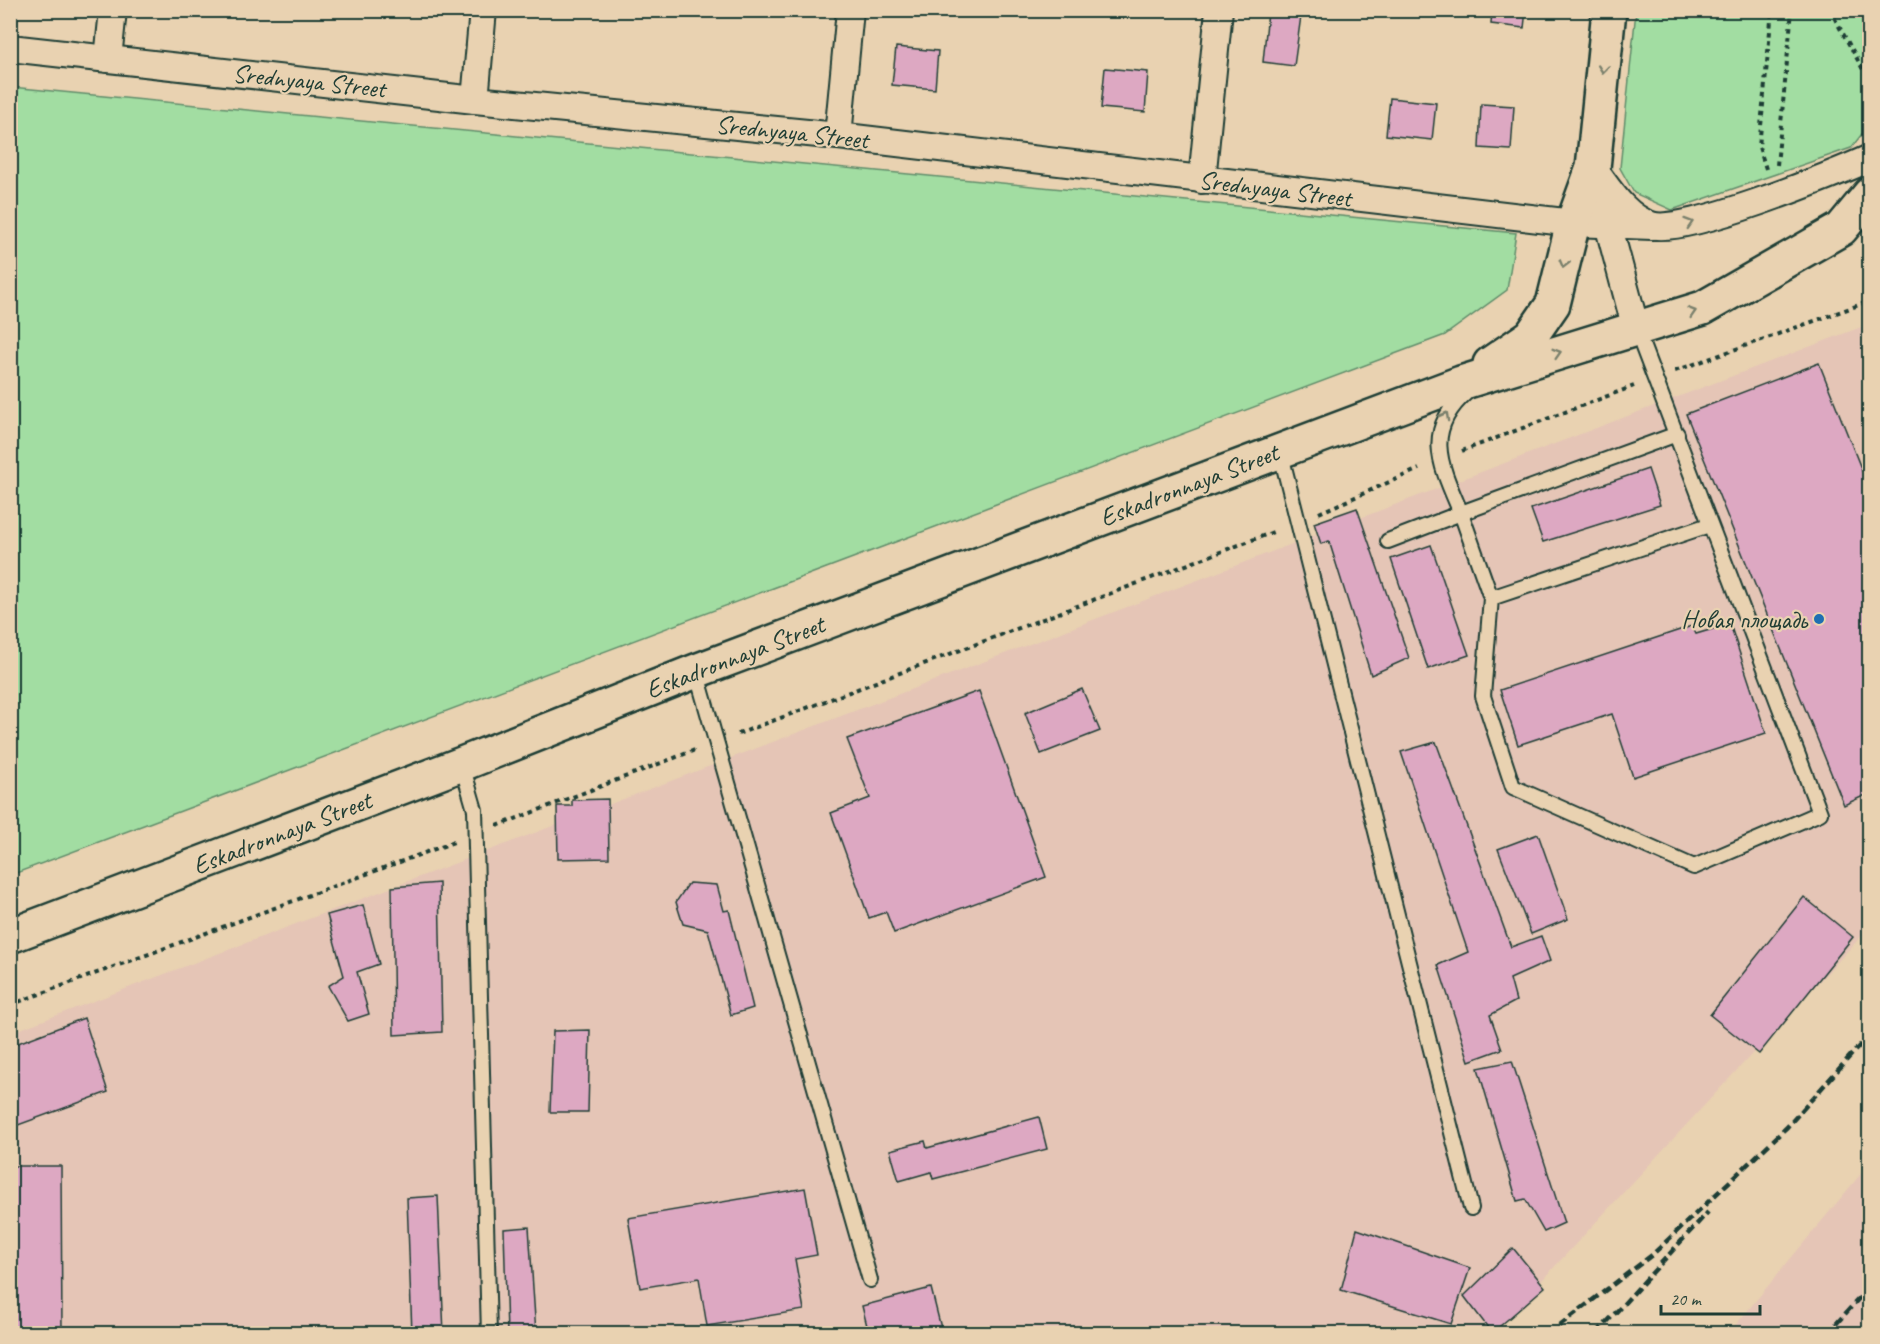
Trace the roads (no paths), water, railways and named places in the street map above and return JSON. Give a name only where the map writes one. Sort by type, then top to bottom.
[{"type":"main road","points":[[1473,379],[1532,336],[1553,304],[1573,223],[1593,168],[1609,10]]},
{"type":"main road","points":[[1473,379],[1703,308],[1840,229],[1869,194]]},
{"type":"main road","name":"Eskadronnaya Street","points":[[10,936],[462,764],[696,671],[1473,379]]},
{"type":"street","points":[[108,59],[113,10]]},
{"type":"street","points":[[475,99],[483,10]]},
{"type":"street","points":[[838,136],[850,10]]},
{"type":"street","points":[[1202,180],[1219,10]]},
{"type":"street","name":"Srednyaya Street","points":[[10,48],[838,136],[1573,223],[1679,226],[1828,177],[1869,158]]},
{"type":"street","points":[[1593,168],[1636,329]]},
{"type":"street","points":[[1593,168],[1625,210],[1652,226]]},
{"type":"lane","points":[[1473,379],[1440,424],[1443,466],[1491,598],[1483,696],[1513,788],[1694,867],[1820,813],[1636,329]]},
{"type":"lane","points":[[1388,541],[1677,434]]},
{"type":"lane","points":[[1280,451],[1472,1208]]},
{"type":"lane","points":[[1491,598],[1709,525]]},
{"type":"lane","points":[[696,671],[870,1280]]},
{"type":"lane","points":[[462,764],[475,810],[489,1334]]},
{"type":"railway","points":[[1548,1334],[1652,1255],[1787,1127],[1870,1034]]},
{"type":"railway","points":[[1596,1334],[1708,1212]]},
{"type":"railway","points":[[1827,1334],[1870,1286]]},
{"type":"place","name":"Новая площадь","points":[[1819,619]]}]
